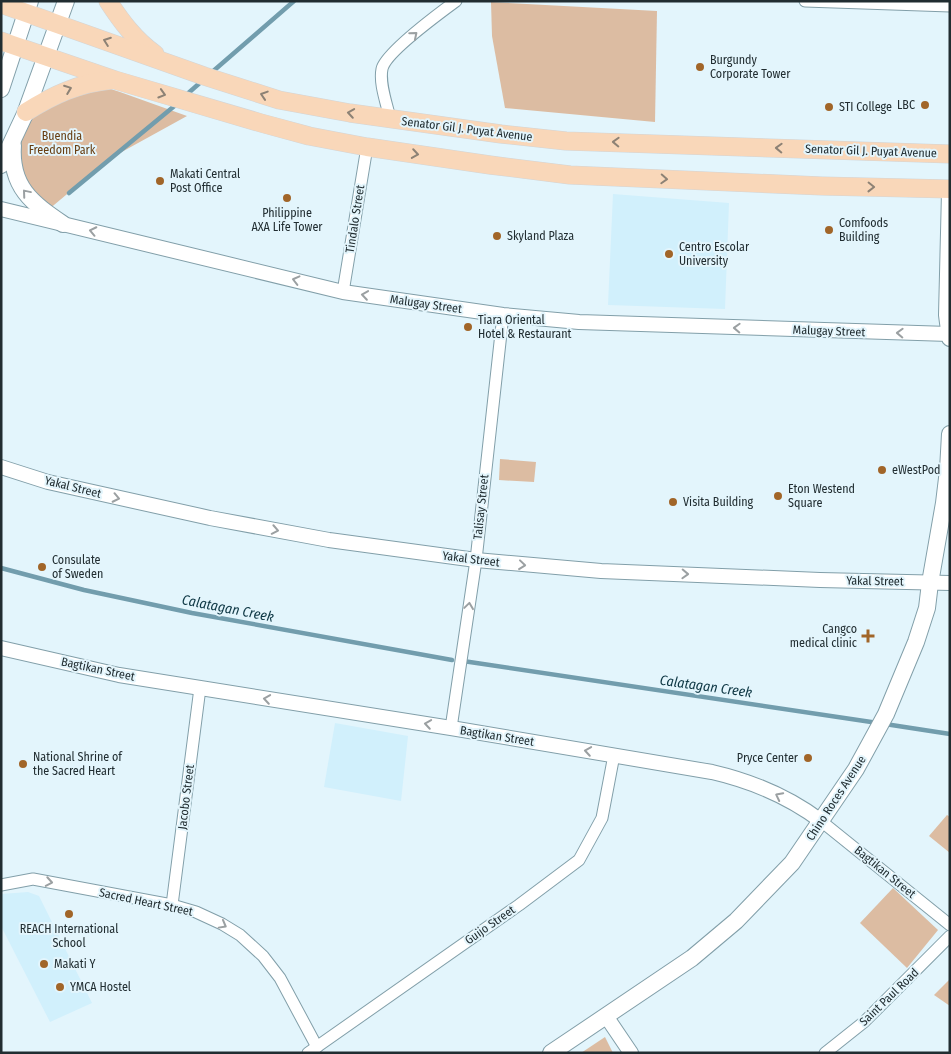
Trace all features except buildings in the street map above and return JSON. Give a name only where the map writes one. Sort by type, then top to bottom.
[{"type":"main road","points":[[1,165],[26,112],[66,1]]},
{"type":"main road","points":[[108,1],[124,25],[145,46],[170,64]]},
{"type":"main road","name":"Senator Gil J. Puyat Avenue","points":[[1,4],[28,7],[59,24],[170,64],[279,100],[350,114],[566,141],[950,154]]},
{"type":"main road","points":[[1,89],[9,44],[28,7]]},
{"type":"main road","points":[[9,44],[115,80],[260,123],[309,136],[367,147],[570,175],[950,190],[947,315],[949,335]]},
{"type":"main road","points":[[26,112],[64,91],[81,85],[115,80]]},
{"type":"main road","points":[[13,141],[12,159],[20,187],[37,206],[63,224]]},
{"type":"main road","name":"Chino Roces Avenue","points":[[551,1053],[692,958],[736,921],[792,863],[856,769],[886,714],[916,642],[927,608],[944,503],[950,434]]},
{"type":"street","points":[[390,119],[382,81],[384,63],[399,47],[456,1]]},
{"type":"street","points":[[805,1],[950,6]]},
{"type":"street","name":"Tindalo Street","points":[[343,292],[367,147]]},
{"type":"street","name":"Malugay Street","points":[[1,209],[343,292],[503,315],[580,322],[949,335]]},
{"type":"street","name":"Talisay Street","points":[[451,728],[476,560],[503,315]]},
{"type":"street","name":"Yakal Street","points":[[1,467],[48,482],[203,516],[330,540],[476,560],[601,571],[950,583]]},
{"type":"street","name":"Bagtikan Street","points":[[1,648],[119,675],[614,755],[740,778],[791,802],[821,821],[950,926]]},
{"type":"street","name":"Jacobo Street","points":[[172,905],[200,688]]},
{"type":"street","name":"Guijo Street","points":[[313,1050],[515,908],[579,860],[602,818],[614,755]]},
{"type":"street","name":"Sacred Heart Street","points":[[1,885],[33,879],[172,905],[196,912],[222,924],[240,935],[263,956],[280,978],[313,1050]]},
{"type":"street","name":"Saint Paul Road","points":[[825,1053],[864,1022],[950,936]]},
{"type":"street","points":[[606,1016],[630,1053]]},
{"type":"shaded area","name":"Centro Escolar University","points":[[613,194],[729,203],[725,309],[608,305]]},
{"type":"shaded area","points":[[335,723],[408,736],[401,801],[324,787]]},
{"type":"shaded area","name":"Makati Y","points":[[28,892],[39,896],[92,1003],[50,1022],[1,926],[1,894]]},
{"type":"green space","points":[[491,2],[657,11],[655,122],[505,108],[492,36]]},
{"type":"green space","name":"Buendia Freedom Park","points":[[83,80],[187,116],[109,159],[48,210],[21,187],[12,159],[25,114]]},
{"type":"green space","points":[[500,459],[536,462],[534,482],[499,480]]},
{"type":"green space","points":[[947,815],[950,817],[950,853],[929,836]]},
{"type":"green space","points":[[893,888],[938,930],[907,968],[860,923]]},
{"type":"green space","points":[[950,979],[950,1006],[934,995]]},
{"type":"green space","points":[[605,1037],[613,1053],[581,1053]]},
{"type":"waterway","points":[[211,73],[294,1]]},
{"type":"waterway","points":[[185,96],[202,81]]},
{"type":"waterway","points":[[69,193],[178,103]]},
{"type":"waterway","name":"Calatagan Creek","points":[[1,568],[84,590],[192,613],[452,660]]},
{"type":"waterway","name":"Calatagan Creek","points":[[463,661],[878,723]]},
{"type":"waterway","name":"Calatagan Creek","points":[[885,724],[950,734]]},
{"type":"place","name":"Burgundy Corporate Tower","points":[[700,67]]},
{"type":"place","name":"LBC","points":[[925,105]]},
{"type":"place","name":"STI College","points":[[829,107]]},
{"type":"place","name":"Makati Central Post Office","points":[[160,181]]},
{"type":"place","name":"Philippine AXA Life Tower","points":[[287,198]]},
{"type":"place","name":"Comfoods Building","points":[[829,230]]},
{"type":"place","name":"Skyland Plaza","points":[[497,236]]},
{"type":"place","name":"Centro Escolar University","points":[[669,254]]},
{"type":"place","name":"Tiara Oriental Hotel & Restaurant","points":[[468,327]]},
{"type":"place","name":"eWestPod","points":[[882,470]]},
{"type":"place","name":"Eton Westend Square","points":[[778,496]]},
{"type":"place","name":"Visita Building","points":[[673,502]]},
{"type":"place","name":"Consulate of Sweden","points":[[42,567]]},
{"type":"place","name":"Cangco medical clinic","points":[[868,636]]},
{"type":"place","name":"Pryce Center","points":[[808,758]]},
{"type":"place","name":"National Shrine of the Sacred Heart","points":[[23,764]]},
{"type":"place","name":"REACH International School","points":[[69,914]]},
{"type":"place","name":"Makati Y","points":[[44,964]]},
{"type":"place","name":"YMCA Hostel","points":[[60,987]]}]
